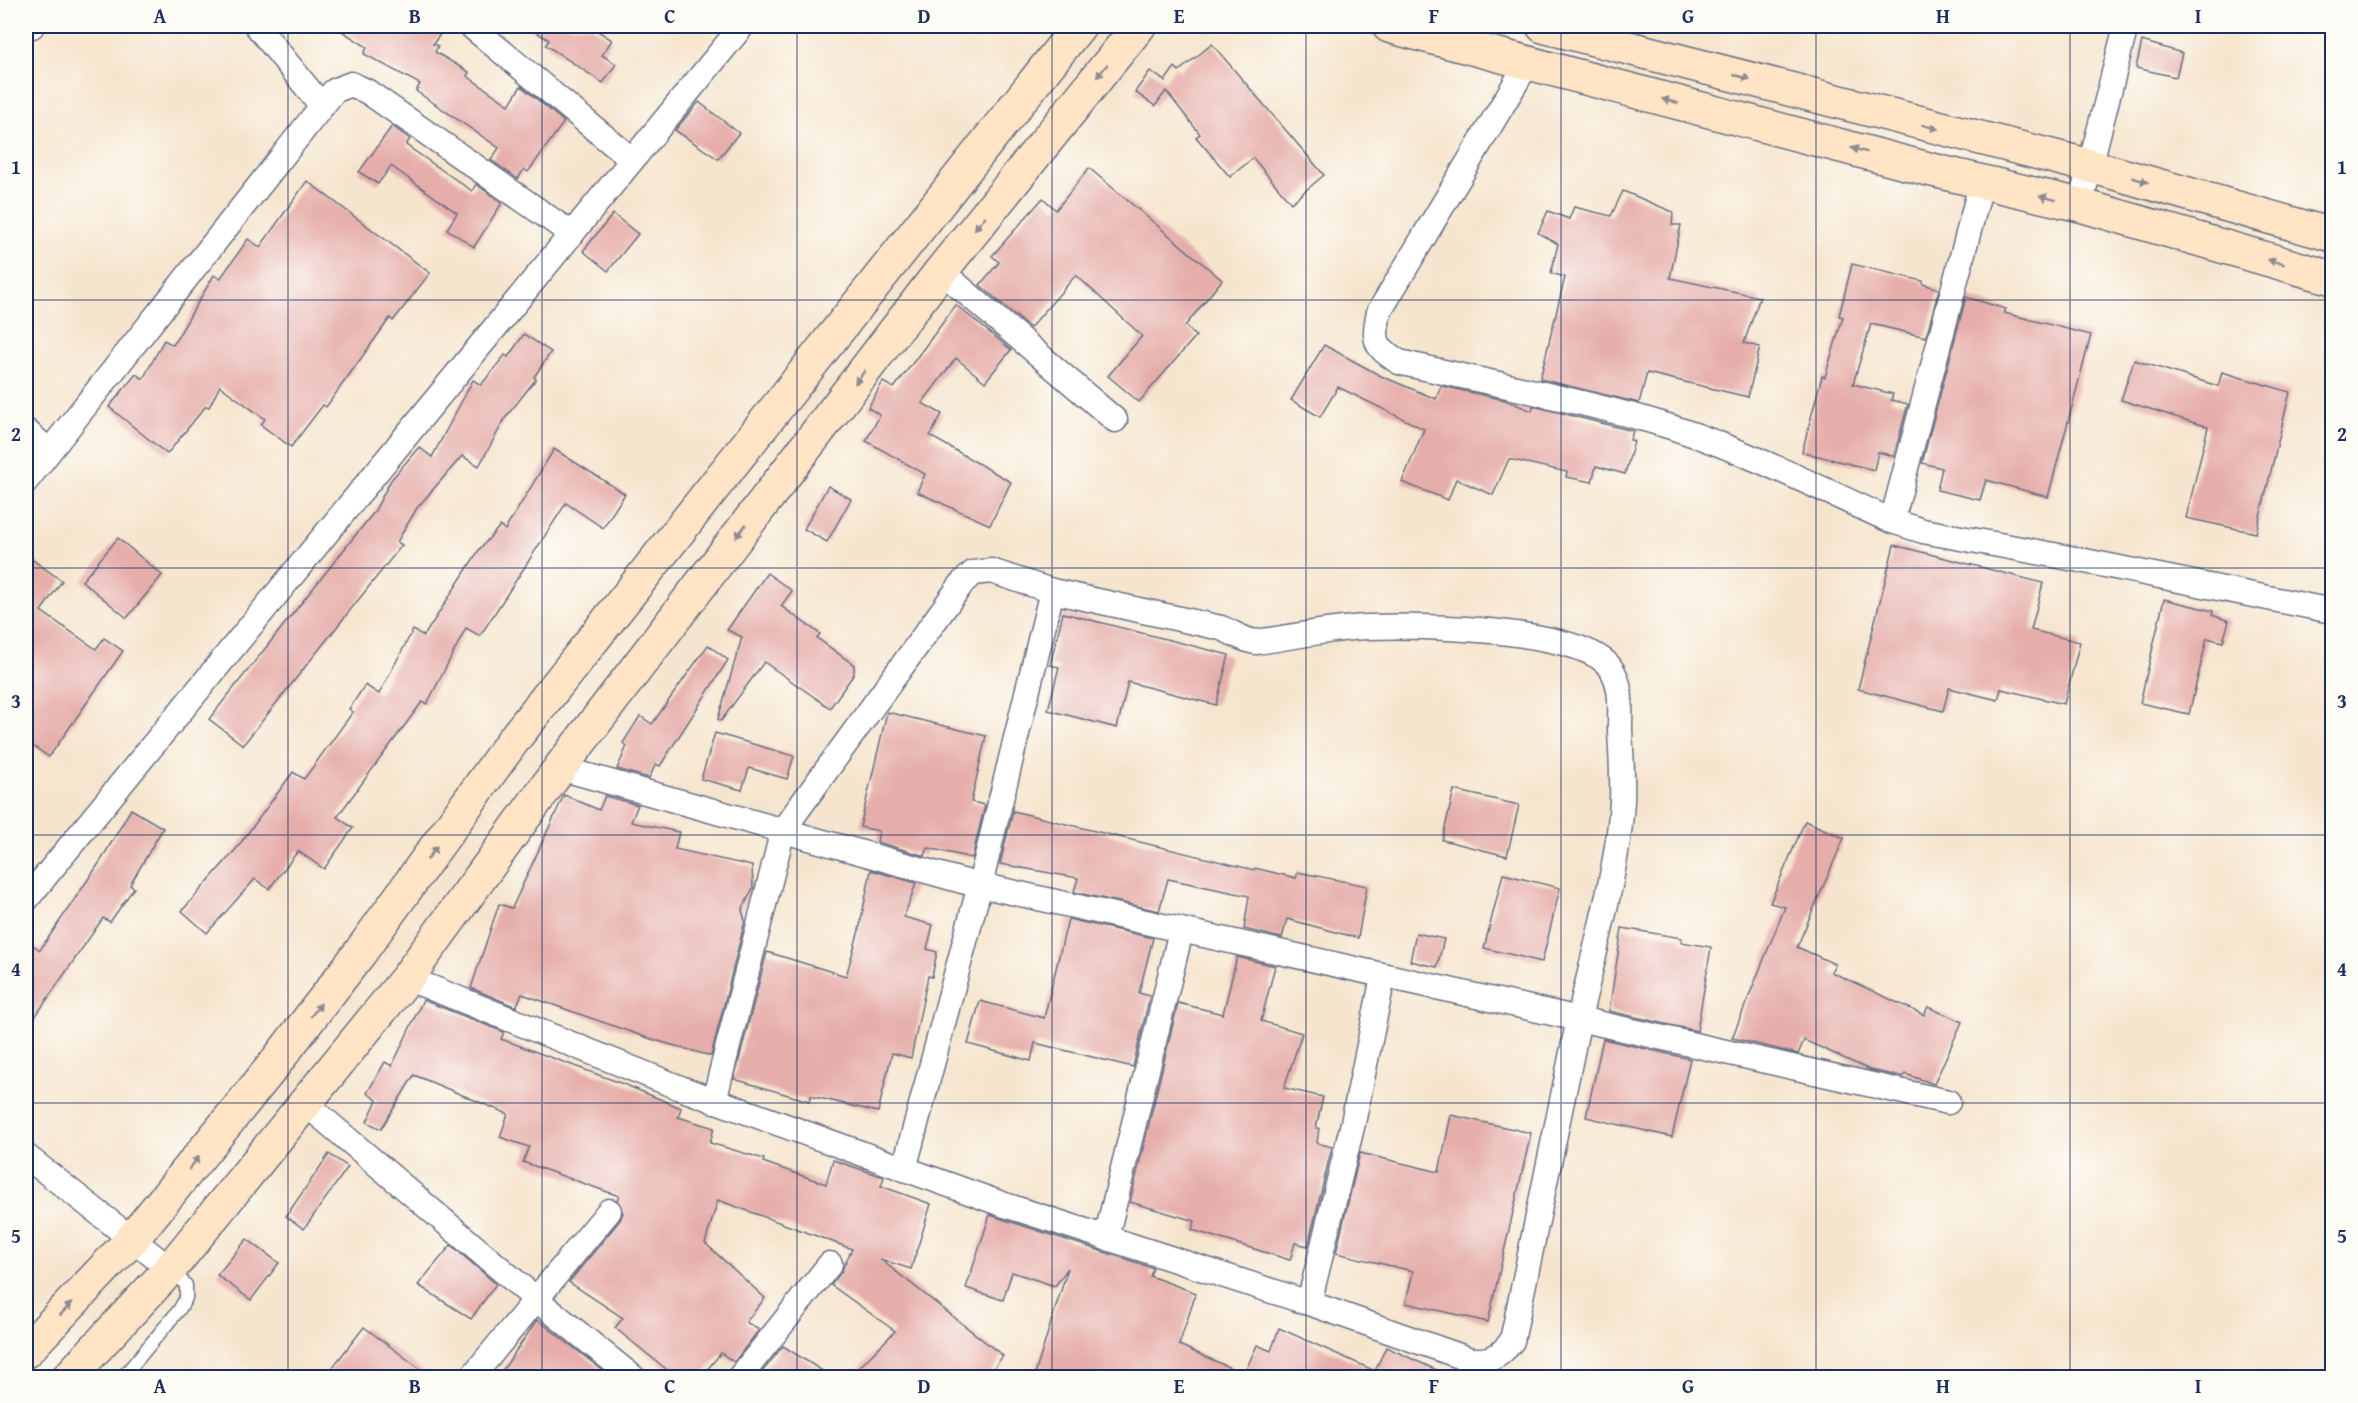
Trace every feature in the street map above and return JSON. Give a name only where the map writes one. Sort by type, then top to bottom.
[{"type":"main road","points":[[26,1352],[132,1239],[269,1071],[359,954],[514,739],[1079,26]]},
{"type":"main road","points":[[68,1377],[170,1269],[406,978],[560,768],[941,271],[1139,26]]},
{"type":"main road","points":[[1389,26],[1527,64],[2080,206],[2332,278]]},
{"type":"main road","points":[[1543,26],[1610,34],[2091,166],[2332,235]]},
{"type":"street","points":[[26,26],[32,26]]},
{"type":"street","points":[[257,26],[322,106]]},
{"type":"street","points":[[471,26],[624,168]]},
{"type":"street","points":[[26,900],[742,26]]},
{"type":"street","points":[[2080,206],[2126,26]]},
{"type":"street","points":[[1527,64],[1379,312],[1374,334],[1380,350],[1399,362],[1647,420],[1694,435],[1750,456],[1892,521],[1923,531],[2332,611]]},
{"type":"street","points":[[26,481],[334,91],[351,84],[368,92],[572,234]]},
{"type":"street","points":[[1892,521],[1982,181]]},
{"type":"street","points":[[941,271],[1115,420]]},
{"type":"street","points":[[26,431],[49,452]]},
{"type":"street","points":[[406,978],[714,1101],[904,1169],[1106,1238],[1309,1303],[1471,1360],[1490,1361],[1502,1354],[1512,1341],[1611,869],[1622,801],[1619,687],[1611,668],[1599,656],[1584,648],[1498,632],[1461,628],[1367,627],[1256,642],[1241,640],[1235,634],[1221,628],[1052,591],[991,571],[973,573],[963,582],[783,830],[714,1101]]},
{"type":"street","points":[[904,1169],[980,885],[1052,591]]},
{"type":"street","points":[[560,768],[980,885],[1948,1102]]},
{"type":"street","points":[[1106,1238],[1181,931]]},
{"type":"street","points":[[1309,1303],[1353,1123],[1383,977]]},
{"type":"street","points":[[306,1104],[537,1300],[634,1377]]},
{"type":"street","points":[[26,1156],[170,1269]]},
{"type":"street","points":[[471,1377],[609,1211]]},
{"type":"street","points":[[739,1377],[830,1264]]},
{"type":"lane","points":[[122,1377],[179,1310],[186,1298],[186,1285],[170,1269]]},
{"type":"building","points":[[334,26],[446,26],[433,44],[438,46],[435,52],[469,72],[467,76],[509,105],[521,86],[564,122],[528,172],[524,169],[518,179],[491,160],[499,148],[416,91],[420,84],[364,54],[367,47]]},
{"type":"building","points":[[527,26],[590,26],[612,40],[602,55],[616,64],[603,83],[546,45],[549,40]]},
{"type":"building","points":[[2142,41],[2182,53],[2176,77],[2136,68]]},
{"type":"building","points":[[1212,44],[1324,175],[1291,203],[1253,158],[1230,177],[1196,137],[1200,134],[1166,91],[1155,106],[1135,92],[1150,71],[1165,81],[1175,67],[1179,71]]},
{"type":"building","points":[[699,102],[739,133],[718,159],[675,130]]},
{"type":"building","points":[[392,126],[410,139],[406,145],[472,191],[476,184],[502,203],[474,247],[447,229],[457,213],[391,166],[378,184],[359,172]]},
{"type":"building","points":[[1089,168],[1222,280],[1185,326],[1196,336],[1139,402],[1108,376],[1142,336],[1076,275],[1030,328],[980,285],[999,262],[992,256],[1043,198],[1056,210]]},
{"type":"building","points":[[307,181],[430,273],[393,321],[390,318],[326,407],[323,405],[291,447],[261,425],[265,419],[220,386],[209,407],[206,406],[167,454],[109,407],[136,374],[143,379],[164,340],[173,345],[214,275],[220,279],[248,239],[260,247]]},
{"type":"building","points":[[1623,191],[1673,212],[1672,225],[1681,225],[1670,278],[1760,297],[1744,343],[1760,347],[1748,397],[1647,373],[1639,403],[1540,379],[1565,277],[1551,273],[1558,244],[1538,233],[1548,211],[1569,219],[1574,207],[1611,216]]},
{"type":"building","points":[[613,214],[638,234],[608,271],[583,251]]},
{"type":"building","points":[[1852,264],[1923,281],[1923,284],[1939,289],[1926,337],[1871,324],[1853,384],[1893,394],[1891,400],[1908,404],[1894,456],[1878,452],[1874,470],[1802,452],[1822,376],[1825,377],[1843,317],[1839,316]]},
{"type":"building","points":[[1966,297],[2006,309],[2004,313],[2091,335],[2048,497],[1986,480],[1980,500],[1937,490],[1942,468],[1922,463]]},
{"type":"building","points":[[956,305],[1011,350],[985,382],[956,358],[922,403],[942,414],[930,436],[1011,482],[990,525],[917,492],[925,474],[866,441],[880,415],[868,408],[883,382],[894,388]]},
{"type":"building","points":[[524,334],[551,352],[534,377],[536,379],[506,417],[479,466],[462,456],[417,508],[397,542],[402,545],[243,745],[209,719],[374,512],[391,480],[419,447],[432,457],[473,380],[481,385],[505,355],[508,357]]},
{"type":"building","points":[[1324,345],[1381,376],[1436,399],[1441,386],[1505,400],[1532,411],[1533,406],[1633,431],[1630,440],[1634,441],[1625,474],[1596,466],[1592,482],[1566,477],[1567,472],[1509,459],[1493,495],[1456,479],[1448,500],[1402,482],[1424,429],[1338,387],[1320,417],[1291,400]]},
{"type":"building","points":[[2134,360],[2218,386],[2222,372],[2290,392],[2256,533],[2186,518],[2208,427],[2121,400]]},
{"type":"building","points":[[554,449],[625,494],[603,528],[566,503],[480,636],[466,628],[427,704],[422,702],[337,817],[353,828],[324,869],[298,851],[269,889],[255,879],[207,933],[182,911],[237,848],[293,772],[304,779],[353,712],[349,709],[365,685],[379,694],[413,630],[424,636],[479,550],[500,526],[505,530]]},
{"type":"building","points":[[828,486],[851,499],[827,542],[804,529]]},
{"type":"building","points":[[118,538],[162,575],[127,618],[82,581]]},
{"type":"building","points":[[1894,545],[2043,583],[2031,630],[2080,642],[2064,704],[2001,689],[1998,700],[1949,688],[1943,711],[1858,689]]},
{"type":"building","points":[[26,555],[62,581],[41,611],[96,649],[104,638],[123,651],[49,757],[26,741]]},
{"type":"building","points":[[767,573],[792,591],[781,606],[820,634],[817,638],[854,665],[854,674],[830,708],[764,662],[721,721],[718,719],[742,637],[727,630]]},
{"type":"building","points":[[2164,599],[2213,611],[2212,615],[2229,621],[2223,642],[2207,638],[2189,714],[2140,703]]},
{"type":"building","points":[[1063,613],[1229,655],[1216,705],[1128,682],[1117,728],[1048,710],[1059,667],[1050,665]]},
{"type":"building","points":[[708,645],[728,660],[660,766],[656,764],[649,778],[617,769],[627,746],[623,743],[640,716],[652,724]]},
{"type":"building","points":[[887,712],[986,736],[971,802],[985,805],[972,858],[928,848],[925,856],[877,842],[879,831],[860,827]]},
{"type":"building","points":[[715,733],[794,756],[787,779],[749,768],[742,790],[701,779]]},
{"type":"building","points":[[1454,790],[1519,805],[1507,856],[1442,840]]},
{"type":"building","points":[[564,795],[599,810],[605,796],[638,805],[631,822],[679,832],[675,849],[752,866],[753,888],[742,910],[745,921],[711,1056],[651,1039],[522,994],[516,1007],[471,988],[499,904],[512,908]]},
{"type":"building","points":[[131,809],[163,828],[130,885],[134,888],[110,922],[103,918],[26,1030],[26,940],[40,950],[100,862]]},
{"type":"building","points":[[1013,811],[1254,870],[1255,868],[1296,878],[1298,872],[1367,886],[1358,938],[1287,919],[1282,938],[1244,929],[1249,896],[1168,879],[1159,911],[1074,892],[1078,878],[1000,864]]},
{"type":"building","points":[[1805,821],[1844,838],[1797,947],[1835,964],[1831,972],[1924,1015],[1928,1007],[1962,1022],[1934,1084],[1905,1074],[1903,1077],[1870,1070],[1804,1040],[1798,1054],[1732,1038],[1785,907],[1770,903]]},
{"type":"building","points":[[871,870],[916,883],[904,917],[933,925],[927,949],[937,952],[932,977],[928,976],[911,1058],[892,1053],[878,1112],[811,1096],[809,1101],[734,1079],[767,952],[846,976],[859,930]]},
{"type":"building","points":[[1503,874],[1560,888],[1542,962],[1484,948]]},
{"type":"building","points":[[1068,919],[1153,938],[1139,993],[1150,996],[1133,1067],[1035,1043],[1031,1061],[968,1044],[980,1001],[1044,1018]]},
{"type":"building","points":[[1622,928],[1682,938],[1681,942],[1711,947],[1697,1031],[1609,1011]]},
{"type":"building","points":[[1416,933],[1444,939],[1437,967],[1410,961]]},
{"type":"building","points":[[1237,957],[1275,966],[1261,1021],[1302,1033],[1284,1088],[1323,1097],[1316,1128],[1319,1128],[1317,1143],[1332,1147],[1308,1246],[1295,1243],[1290,1260],[1192,1230],[1195,1221],[1130,1202],[1178,1003],[1223,1014]]},
{"type":"building","points":[[423,1000],[504,1032],[501,1039],[681,1108],[678,1117],[714,1128],[710,1143],[764,1159],[763,1162],[826,1184],[833,1160],[884,1177],[881,1186],[931,1204],[911,1269],[880,1259],[1003,1356],[987,1377],[850,1377],[895,1331],[831,1285],[841,1272],[852,1249],[718,1200],[705,1243],[765,1298],[746,1322],[759,1330],[734,1362],[721,1353],[701,1377],[676,1377],[615,1328],[623,1318],[569,1282],[620,1220],[623,1213],[617,1200],[619,1196],[523,1162],[529,1147],[500,1137],[508,1114],[414,1075],[381,1129],[367,1122],[377,1100],[367,1093],[385,1062],[392,1066]]},
{"type":"building","points":[[1603,1039],[1690,1059],[1672,1137],[1586,1117]]},
{"type":"building","points":[[1451,1115],[1531,1133],[1488,1322],[1406,1303],[1413,1271],[1336,1253],[1360,1153],[1439,1172]]},
{"type":"building","points":[[329,1154],[348,1167],[304,1229],[286,1216]]},
{"type":"building","points":[[990,1215],[1153,1268],[1150,1276],[1196,1293],[1179,1345],[1244,1374],[1257,1345],[1271,1351],[1279,1328],[1375,1371],[1386,1347],[1452,1377],[1034,1377],[1068,1268],[1055,1286],[1012,1272],[1003,1300],[966,1288]]},
{"type":"building","points":[[247,1239],[279,1263],[251,1300],[217,1275]]},
{"type":"building","points":[[451,1245],[496,1284],[471,1319],[418,1285]]},
{"type":"building","points":[[537,1320],[547,1327],[611,1377],[498,1377]]},
{"type":"building","points":[[364,1327],[431,1377],[325,1377]]},
{"type":"building","points":[[783,1346],[832,1377],[758,1377]]}]
